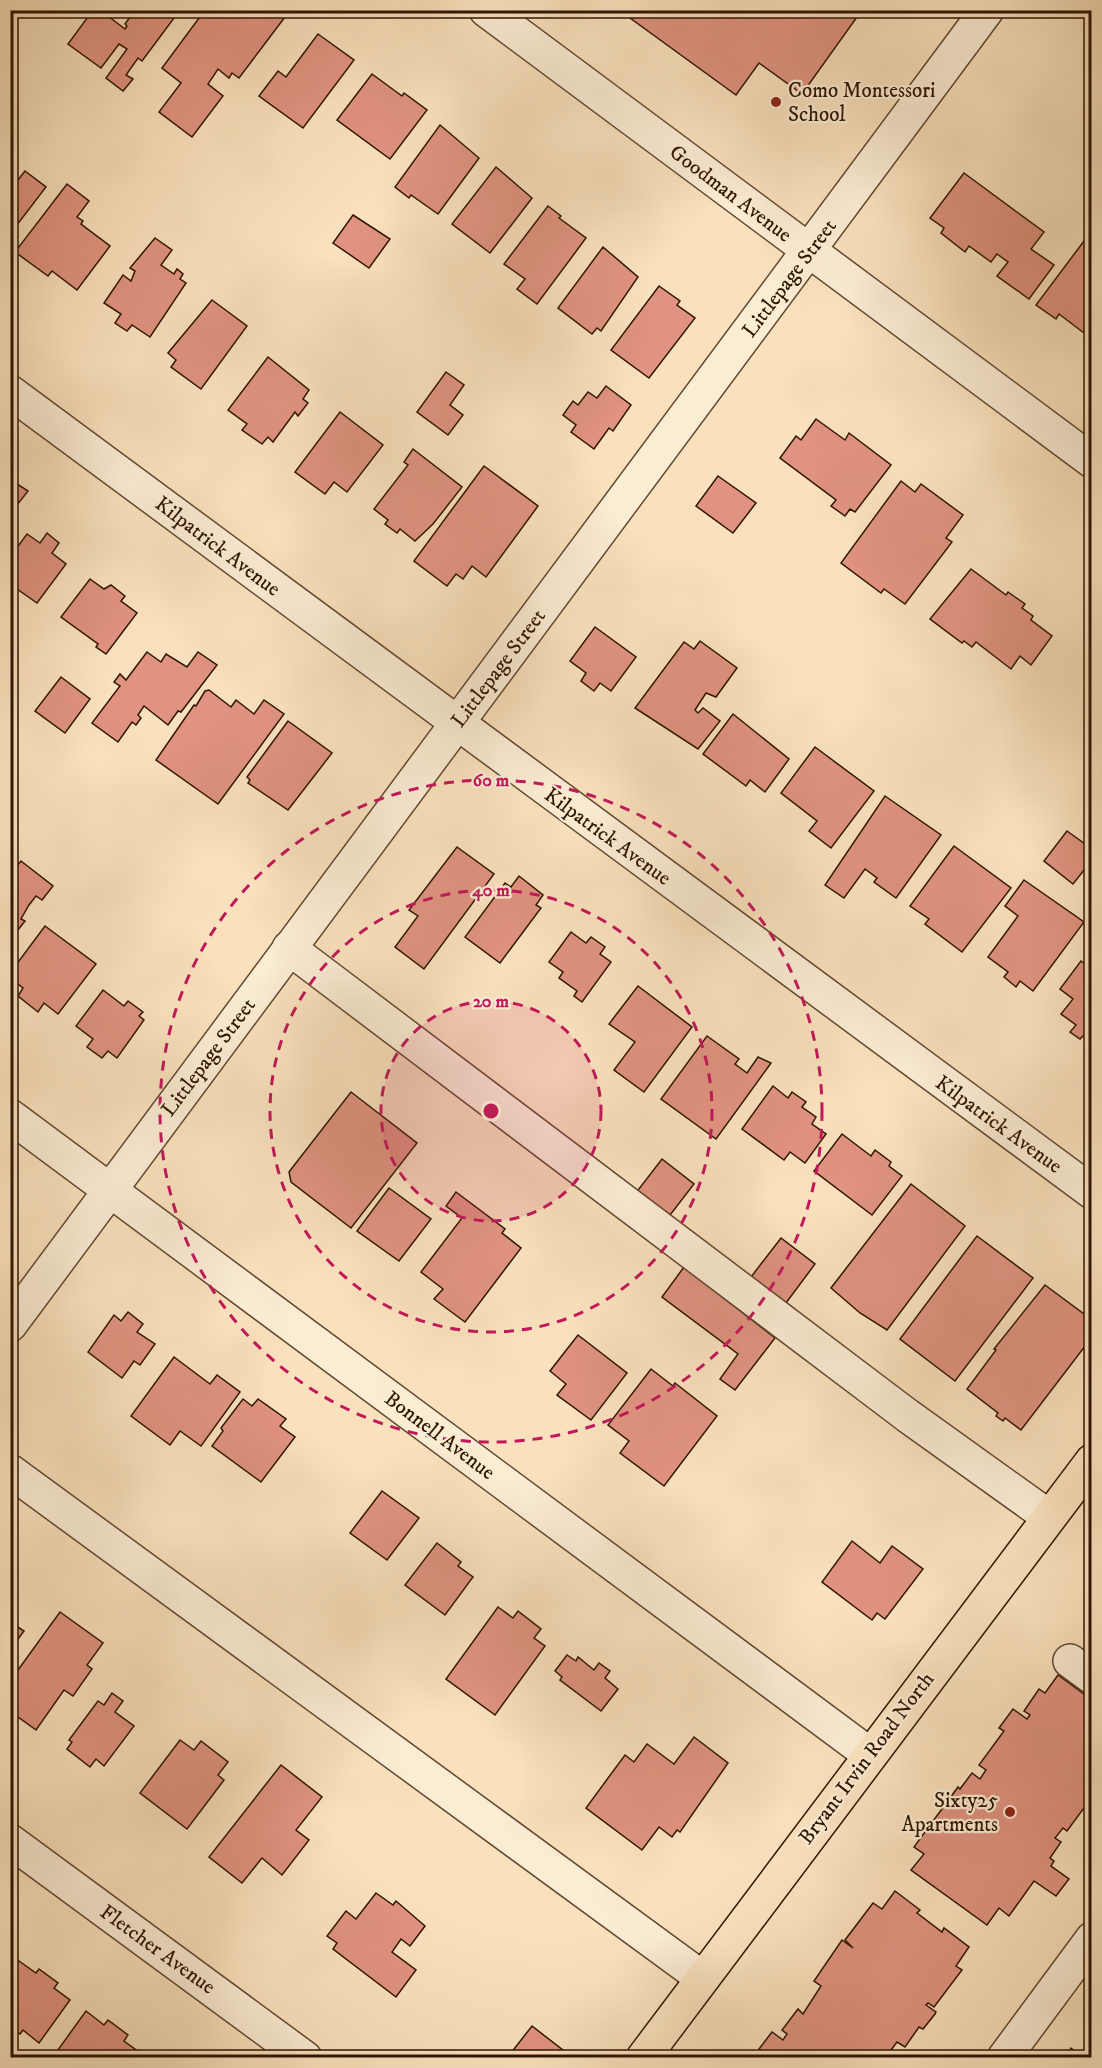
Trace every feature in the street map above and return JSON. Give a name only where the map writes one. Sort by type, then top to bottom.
[{"type":"main road","name":"Bryant Irvin Road North","points":[[643,2058],[701,1977],[1092,1461]]},
{"type":"street","name":"Goodman Avenue","points":[[486,10],[1092,461]]},
{"type":"street","name":"Littlepage Street","points":[[10,1325],[987,10]]},
{"type":"street","name":"Kilpatrick Avenue","points":[[10,392],[1092,1192]]},
{"type":"street","points":[[289,948],[908,1416],[1049,1517]]},
{"type":"street","name":"Bonnell Avenue","points":[[10,1116],[869,1754]]},
{"type":"street","points":[[10,1471],[701,1977]]},
{"type":"street","name":"Fletcher Avenue","points":[[10,1842],[305,2058]]},
{"type":"street","points":[[1004,2058],[1092,1939]]},
{"type":"building","points":[[93,10],[100,10],[125,29],[127,26],[125,24],[133,13],[130,10],[180,10],[142,61],[138,58],[126,75],[133,79],[123,91],[106,78],[127,49],[119,44],[101,68],[68,44]]},
{"type":"building","points":[[205,10],[285,10],[288,13],[239,78],[232,73],[229,78],[218,69],[208,84],[223,96],[192,137],[159,112],[181,83],[162,68]]},
{"type":"building","points":[[619,10],[862,10],[802,94],[759,63],[736,95]]},
{"type":"building","points":[[318,34],[354,60],[303,128],[259,96],[278,71],[286,77]]},
{"type":"building","points":[[372,74],[402,96],[404,93],[427,110],[390,159],[337,120]]},
{"type":"building","points":[[440,125],[479,158],[438,214],[411,195],[409,198],[395,187]]},
{"type":"building","points":[[496,167],[532,198],[490,253],[452,224]]},
{"type":"building","points":[[25,171],[46,187],[10,234],[10,175],[18,180]]},
{"type":"building","points":[[964,173],[1044,232],[1031,249],[1054,265],[1029,299],[997,276],[1008,262],[997,254],[991,262],[969,246],[965,252],[941,233],[944,228],[930,218]]},
{"type":"building","points":[[67,184],[89,201],[77,217],[83,221],[81,224],[110,246],[77,290],[52,271],[48,276],[15,252]]},
{"type":"building","points":[[548,206],[561,216],[559,218],[586,238],[537,304],[517,289],[525,279],[504,264]]},
{"type":"building","points":[[353,215],[390,239],[369,268],[333,243]]},
{"type":"building","points":[[155,238],[172,250],[161,265],[174,274],[177,269],[183,274],[180,279],[186,283],[150,337],[132,325],[127,331],[115,323],[121,314],[104,303],[123,275],[131,281],[135,271],[130,268]]},
{"type":"building","points":[[1084,241],[1092,247],[1092,328],[1089,326],[1084,333],[1059,314],[1056,319],[1036,305]]},
{"type":"building","points":[[603,247],[638,277],[601,331],[597,328],[592,334],[558,308]]},
{"type":"building","points":[[659,286],[680,301],[677,305],[695,318],[649,378],[611,350]]},
{"type":"building","points":[[212,300],[247,326],[201,389],[171,367],[176,360],[168,353]]},
{"type":"building","points":[[268,357],[309,390],[303,399],[308,403],[298,416],[295,412],[273,442],[268,437],[262,444],[242,430],[247,424],[228,410]]},
{"type":"building","points":[[446,372],[464,385],[450,405],[463,415],[448,435],[417,412]]},
{"type":"building","points":[[606,386],[631,405],[613,431],[609,428],[594,449],[571,432],[576,425],[563,415],[573,401],[578,405],[588,392],[597,398]]},
{"type":"building","points":[[340,412],[383,445],[347,492],[334,482],[325,494],[295,472]]},
{"type":"building","points":[[816,419],[845,440],[849,433],[891,465],[855,512],[850,509],[845,516],[831,506],[836,500],[780,458],[796,436],[801,440]]},
{"type":"building","points":[[413,449],[462,487],[433,524],[415,541],[400,529],[397,533],[385,524],[388,520],[374,509],[408,465],[404,462]]},
{"type":"building","points":[[484,466],[538,506],[486,577],[472,566],[463,579],[456,574],[447,586],[414,561]]},
{"type":"building","points":[[718,476],[756,503],[733,533],[696,506]]},
{"type":"building","points":[[901,481],[915,492],[921,484],[963,515],[946,538],[952,542],[905,604],[884,589],[881,593],[841,563]]},
{"type":"building","points":[[14,482],[28,491],[10,514],[10,487]]},
{"type":"building","points":[[47,533],[59,543],[52,553],[66,564],[37,603],[17,589],[10,598],[10,557],[27,534],[40,543]]},
{"type":"building","points":[[971,569],[1006,595],[1008,592],[1025,604],[1022,608],[1033,616],[1031,620],[1052,636],[1031,665],[1020,656],[1011,669],[976,642],[972,647],[964,641],[962,643],[930,619]]},
{"type":"building","points":[[90,579],[104,589],[111,585],[125,596],[121,601],[137,613],[106,654],[96,647],[98,644],[61,617]]},
{"type":"building","points":[[595,627],[636,657],[611,691],[600,683],[594,691],[581,681],[586,673],[570,661]]},
{"type":"building","points":[[700,641],[737,668],[716,697],[706,693],[695,710],[698,713],[703,708],[720,721],[698,749],[635,708],[684,642],[694,649]]},
{"type":"building","points":[[147,652],[161,662],[166,654],[187,667],[198,652],[217,665],[181,712],[178,711],[168,725],[144,706],[138,715],[141,718],[136,725],[132,722],[118,742],[92,723],[120,686],[114,682],[120,674],[126,680]]},
{"type":"building","points":[[61,677],[90,699],[65,733],[35,711]]},
{"type":"building","points":[[209,690],[231,707],[236,700],[254,714],[264,700],[284,714],[218,804],[156,760],[194,705],[196,706],[205,691]]},
{"type":"building","points":[[733,714],[789,759],[765,792],[750,780],[746,786],[703,754]]},
{"type":"building","points":[[288,721],[332,753],[288,810],[248,783],[250,780],[247,777]]},
{"type":"building","points":[[815,747],[874,791],[831,848],[809,831],[817,821],[781,793]]},
{"type":"building","points":[[885,796],[941,835],[896,898],[874,882],[877,878],[865,869],[844,898],[825,885]]},
{"type":"building","points":[[1067,831],[1092,849],[1092,860],[1073,884],[1044,861]]},
{"type":"building","points":[[954,846],[1011,888],[962,952],[925,924],[929,919],[910,906]]},
{"type":"building","points":[[457,847],[494,874],[424,969],[395,947],[418,916],[409,910]]},
{"type":"building","points":[[21,861],[53,886],[42,900],[36,896],[21,919],[25,921],[10,940],[10,874]]},
{"type":"building","points":[[519,876],[543,895],[536,905],[541,908],[500,963],[465,937],[505,883],[511,887]]},
{"type":"building","points":[[1024,880],[1084,922],[1033,991],[1020,981],[1016,987],[1004,977],[1008,972],[988,957],[1018,916],[1005,906]]},
{"type":"building","points":[[45,926],[96,964],[58,1014],[44,1003],[38,1012],[18,996],[23,988],[10,978],[10,973]]},
{"type":"building","points":[[571,932],[586,943],[591,937],[605,947],[600,954],[611,962],[582,1002],[574,996],[577,991],[559,978],[563,972],[549,962]]},
{"type":"building","points":[[1081,961],[1092,969],[1092,1035],[1087,1032],[1080,1039],[1070,1032],[1076,1025],[1061,1014],[1073,999],[1060,989]]},
{"type":"building","points":[[638,986],[692,1027],[644,1092],[614,1070],[635,1042],[609,1024]]},
{"type":"building","points":[[103,990],[124,1006],[128,1001],[143,1012],[139,1016],[144,1020],[117,1058],[108,1051],[102,1058],[87,1047],[93,1039],[76,1026]]},
{"type":"building","points":[[707,1036],[739,1059],[735,1064],[747,1073],[758,1057],[771,1063],[716,1139],[661,1099]]},
{"type":"building","points":[[773,1086],[788,1098],[792,1092],[806,1102],[802,1107],[816,1117],[812,1124],[826,1134],[805,1163],[790,1152],[784,1160],[742,1129]]},
{"type":"building","points":[[351,1092],[417,1143],[351,1228],[291,1182],[289,1172]]},
{"type":"building","points":[[842,1134],[871,1156],[875,1150],[891,1162],[889,1166],[902,1176],[872,1215],[814,1171]]},
{"type":"building","points":[[662,1159],[694,1184],[667,1219],[635,1194]]},
{"type":"building","points":[[911,1184],[965,1226],[887,1330],[860,1313],[831,1288]]},
{"type":"building","points":[[389,1188],[431,1219],[399,1261],[357,1231]]},
{"type":"building","points":[[456,1192],[505,1229],[502,1233],[521,1248],[465,1322],[434,1299],[443,1289],[421,1272],[462,1218],[446,1206]]},
{"type":"building","points":[[977,1236],[1033,1278],[955,1381],[900,1339]]},
{"type":"building","points":[[781,1238],[815,1264],[786,1303],[751,1277]]},
{"type":"building","points":[[684,1267],[775,1338],[735,1390],[720,1379],[738,1354],[662,1297]]},
{"type":"building","points":[[1045,1285],[1092,1320],[1092,1337],[1021,1430],[1005,1418],[1003,1421],[996,1416],[998,1413],[967,1389],[996,1350],[994,1349]]},
{"type":"building","points":[[128,1312],[143,1324],[137,1332],[155,1344],[140,1365],[134,1361],[122,1378],[88,1352],[114,1315],[121,1321]]},
{"type":"building","points":[[578,1335],[627,1373],[591,1420],[557,1395],[566,1384],[550,1371]]},
{"type":"building","points":[[174,1357],[210,1384],[217,1375],[240,1392],[201,1446],[180,1431],[170,1445],[131,1416]]},
{"type":"building","points":[[651,1369],[673,1386],[675,1383],[717,1416],[664,1486],[620,1453],[629,1441],[608,1425]]},
{"type":"building","points":[[243,1399],[252,1406],[258,1399],[286,1419],[280,1426],[295,1437],[261,1482],[212,1446],[223,1431],[221,1428]]},
{"type":"building","points":[[382,1491],[419,1518],[387,1560],[350,1533]]},
{"type":"building","points":[[852,1541],[880,1563],[892,1546],[923,1569],[885,1619],[877,1613],[872,1620],[822,1582]]},
{"type":"building","points":[[437,1543],[461,1562],[458,1566],[473,1577],[445,1615],[405,1585]]},
{"type":"building","points":[[498,1607],[513,1618],[518,1611],[541,1629],[534,1638],[545,1646],[495,1715],[446,1679]]},
{"type":"building","points":[[60,1612],[103,1643],[87,1665],[92,1669],[73,1696],[64,1690],[36,1730],[10,1711],[10,1681]]},
{"type":"building","points":[[10,1622],[24,1631],[10,1650]]},
{"type":"building","points":[[567,1655],[576,1661],[578,1657],[594,1670],[599,1663],[610,1671],[605,1678],[618,1689],[601,1711],[560,1680],[562,1677],[555,1671]]},
{"type":"building","name":"Sixty25 Apartments","points":[[1058,1675],[1092,1700],[1092,1797],[1067,1831],[1063,1828],[1055,1838],[1061,1842],[1050,1858],[1054,1861],[1051,1866],[1069,1879],[1056,1896],[1034,1881],[1009,1916],[999,1908],[987,1925],[911,1870],[924,1854],[914,1847],[958,1787],[960,1789],[972,1773],[980,1779],[986,1770],[979,1765],[1004,1731],[999,1728],[1013,1709],[1027,1719],[1030,1715],[1024,1711],[1039,1689],[1045,1693]]},
{"type":"building","points":[[112,1693],[123,1701],[115,1712],[134,1726],[104,1766],[96,1759],[90,1767],[67,1749],[72,1742],[69,1740],[98,1701],[104,1705]]},
{"type":"building","points":[[694,1737],[728,1763],[680,1832],[677,1830],[672,1837],[659,1827],[642,1850],[586,1808],[625,1755],[634,1762],[647,1744],[674,1764]]},
{"type":"building","points":[[180,1740],[194,1750],[201,1741],[228,1762],[218,1775],[224,1780],[187,1829],[140,1793]]},
{"type":"building","points":[[281,1765],[322,1797],[296,1830],[309,1840],[282,1875],[262,1858],[242,1883],[209,1857]]},
{"type":"building","name":"Sixty25 Apartments","points":[[895,1891],[920,1910],[917,1913],[942,1932],[944,1928],[969,1947],[956,1966],[962,1970],[934,2007],[928,2003],[926,2005],[936,2012],[935,2014],[923,2029],[919,2027],[905,2047],[897,2042],[885,2058],[768,2058],[759,2049],[772,2032],[783,2040],[787,2034],[782,2030],[798,2009],[803,2014],[821,1986],[814,1981],[842,1940],[853,1948],[845,1940],[873,1903],[882,1909]]},
{"type":"building","points":[[376,1893],[393,1905],[396,1901],[425,1926],[410,1946],[401,1939],[392,1952],[416,1970],[396,1997],[333,1949],[337,1943],[327,1936],[346,1911],[356,1919]]},
{"type":"building","points":[[19,1961],[36,1973],[39,1969],[58,1983],[54,1988],[70,2000],[39,2043],[23,2030],[20,2034],[10,2028],[10,1973]]},
{"type":"building","points":[[86,2011],[104,2025],[108,2020],[128,2035],[124,2041],[139,2052],[135,2058],[60,2058],[55,2054]]},
{"type":"building","points":[[532,2026],[568,2054],[565,2058],[507,2058]]},
{"type":"building","points":[[1092,2041],[1092,2058],[1065,2058],[1071,2048],[1081,2056]]},
{"type":"place","name":"Como Montessori School","points":[[776,102]]},
{"type":"place","name":"Sixty25 Apartments","points":[[1010,1812]]}]
